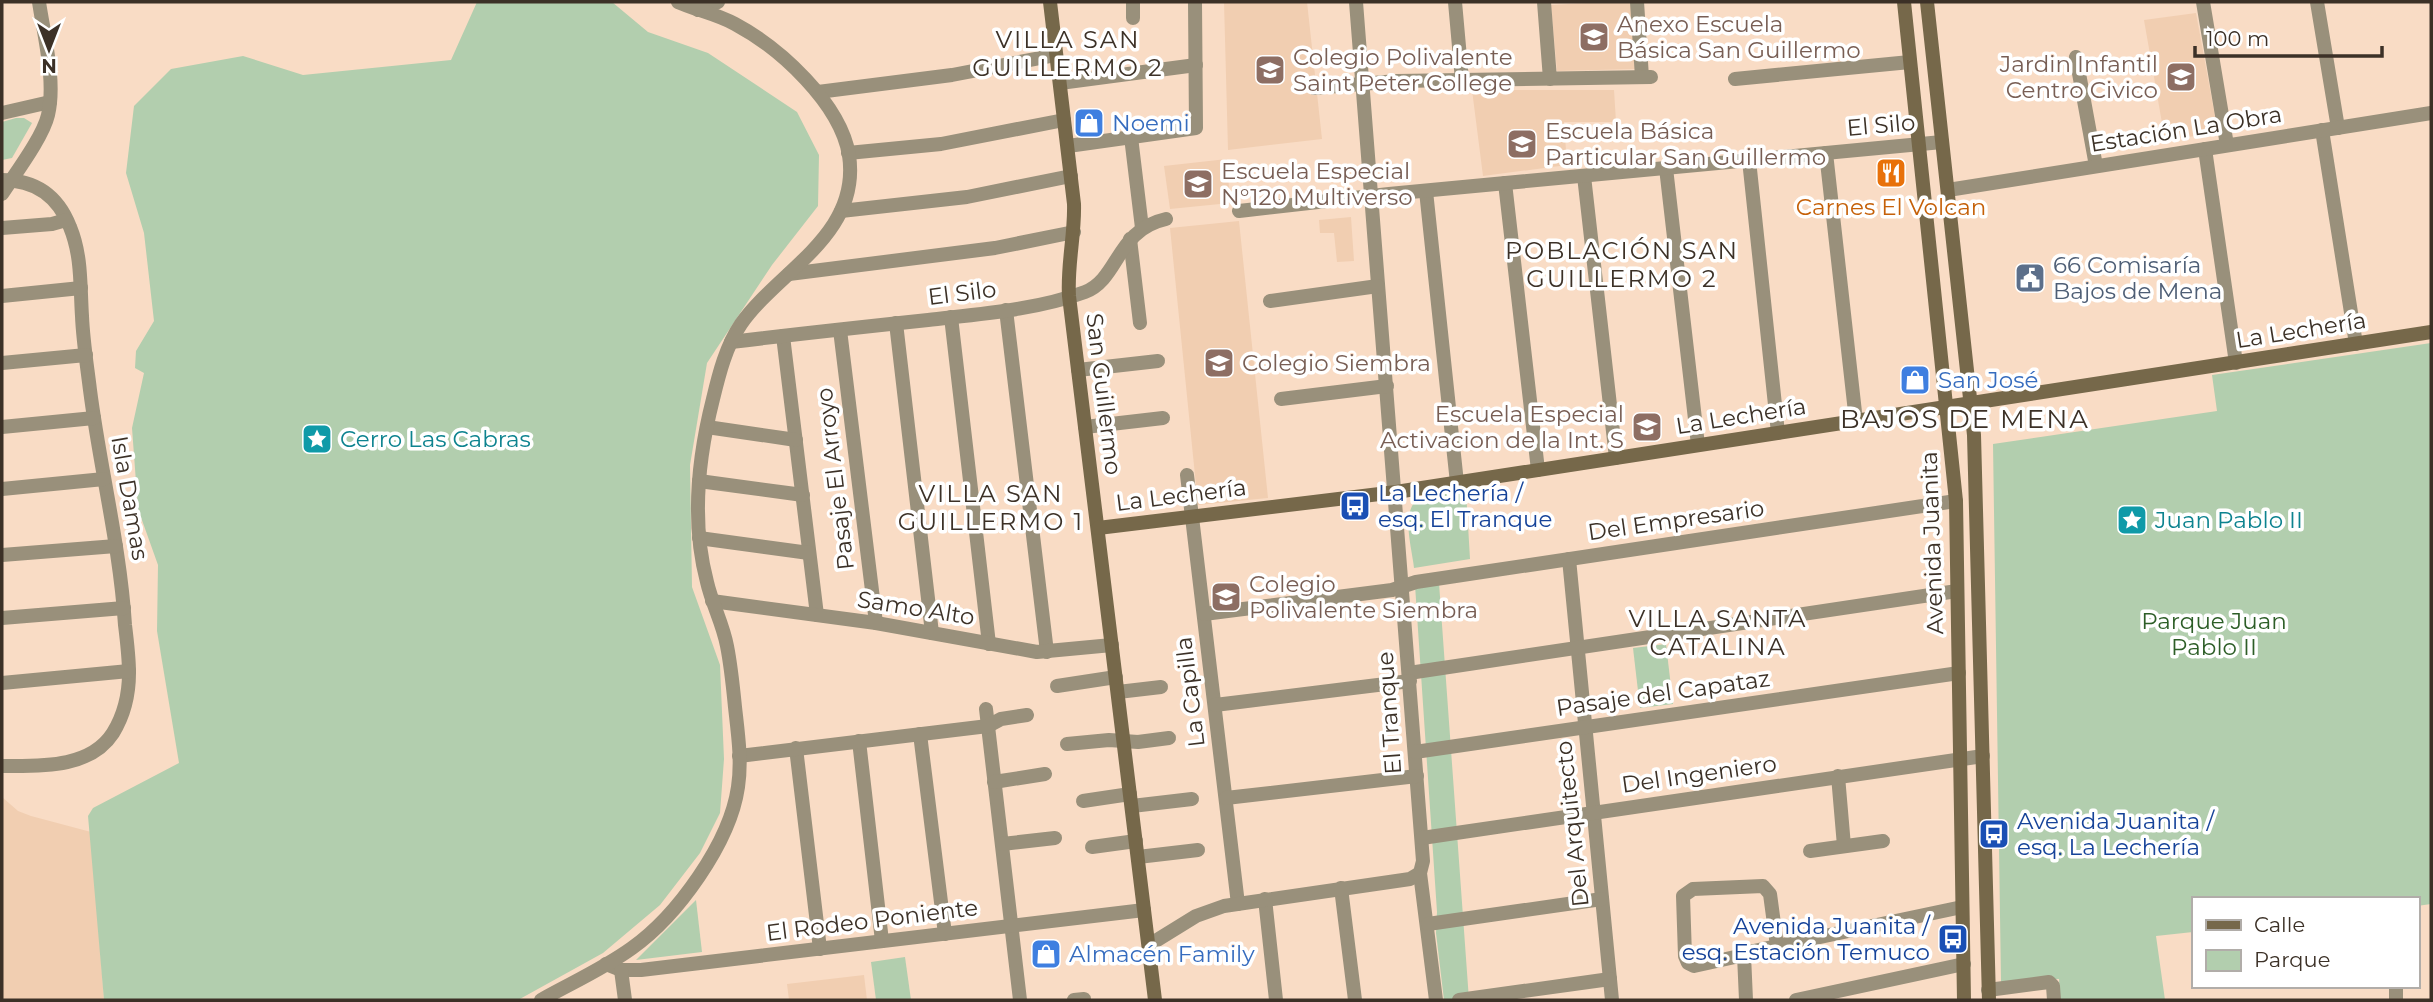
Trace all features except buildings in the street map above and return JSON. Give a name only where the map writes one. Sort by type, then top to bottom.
[{"type":"street","points":[[2,194],[6,180],[42,132],[48,117],[50,81],[39,2]]},
{"type":"street","points":[[541,1000],[633,947],[659,925],[707,862],[727,825],[736,798],[739,755],[727,645],[712,601],[699,538],[699,481],[707,427],[718,380],[731,342],[748,315],[829,233],[841,211],[849,174],[848,153],[836,119],[804,77],[752,35],[722,18],[678,2]]},
{"type":"street","points":[[698,10],[718,2]]},
{"type":"street","name":"San Guillermo","points":[[1050,2],[1074,204],[1074,232],[1068,271],[1069,296],[1156,1000]]},
{"type":"street","points":[[1133,2],[1133,18]]},
{"type":"street","points":[[1068,146],[1196,128],[1195,2]]},
{"type":"street","name":"El Tranque","points":[[1356,2],[1422,838],[1423,865],[1420,873],[1436,1000]]},
{"type":"street","points":[[1455,2],[1462,80]]},
{"type":"street","points":[[1544,2],[1550,79]]},
{"type":"street","points":[[1314,89],[1362,83],[1647,77],[1637,2]]},
{"type":"street","name":"Avenida Juanita","points":[[1904,2],[1956,502],[1964,1000]]},
{"type":"street","name":"Avenida Juanita","points":[[1927,2],[1976,462],[1989,995]]},
{"type":"street","points":[[2203,2],[2227,145]]},
{"type":"street","points":[[2317,2],[2338,128]]},
{"type":"street","points":[[818,92],[908,82],[1056,55]]},
{"type":"street","points":[[2076,57],[2096,166]]},
{"type":"street","points":[[1735,79],[1910,62]]},
{"type":"street","points":[[1060,83],[1196,65]]},
{"type":"street","points":[[2,113],[50,102]]},
{"type":"street","name":"Estación La Obra","points":[[1948,190],[2431,113]]},
{"type":"street","points":[[848,153],[941,144],[1064,120]]},
{"type":"street","points":[[2322,130],[2356,344]]},
{"type":"street","points":[[1131,137],[1142,228]]},
{"type":"street","name":"El Silo","points":[[1238,211],[1942,142]]},
{"type":"street","points":[[2205,149],[2236,363]]},
{"type":"street","points":[[1826,153],[1856,421]]},
{"type":"street","points":[[1749,160],[1778,433]]},
{"type":"street","points":[[1666,168],[1698,445]]},
{"type":"street","points":[[841,211],[967,197],[1071,176]]},
{"type":"street","points":[[1584,176],[1616,458]]},
{"type":"street","name":"Isla Damas","points":[[2,766],[66,762],[86,758],[100,748],[111,736],[124,711],[129,671],[116,546],[86,355],[78,252],[66,220],[45,190],[27,183],[6,180]]},
{"type":"street","points":[[1505,183],[1538,470]]},
{"type":"street","points":[[1426,191],[1457,483]]},
{"type":"street","name":"El Silo","points":[[731,342],[1006,310],[1069,296],[1089,290],[1099,283],[1130,239],[1142,228],[1166,219]]},
{"type":"street","points":[[2,228],[52,224],[66,220]]},
{"type":"street","points":[[789,274],[995,248],[1074,232]]},
{"type":"street","points":[[1130,239],[1140,323]]},
{"type":"street","points":[[1270,301],[1378,286]]},
{"type":"street","points":[[2,296],[81,288]]},
{"type":"street","points":[[1006,310],[1048,652]]},
{"type":"street","points":[[951,317],[989,643]]},
{"type":"street","points":[[896,323],[932,633]]},
{"type":"street","name":"Pasaje El Arroyo","points":[[840,330],[876,624]]},
{"type":"street","name":"La Lechería","points":[[1098,528],[1396,492],[2431,332]]},
{"type":"street","points":[[783,336],[817,615]]},
{"type":"street","points":[[2,363],[86,355]]},
{"type":"street","points":[[1078,370],[1158,360]]},
{"type":"street","points":[[1281,399],[1387,386]]},
{"type":"street","points":[[2,427],[94,418]]},
{"type":"street","points":[[1085,427],[1163,418]]},
{"type":"street","points":[[707,427],[796,440]]},
{"type":"street","name":"La Capilla","points":[[1187,475],[1238,904]]},
{"type":"street","points":[[2,489],[104,479]]},
{"type":"street","points":[[699,481],[803,495]]},
{"type":"street","name":"Del Empresario","points":[[1204,614],[1392,590],[1416,582],[1956,502]]},
{"type":"street","points":[[699,538],[809,554]]},
{"type":"street","points":[[2,555],[116,546]]},
{"type":"street","name":"Del Arquitecto","points":[[1569,559],[1612,1000]]},
{"type":"street","points":[[1215,705],[1958,591]]},
{"type":"street","name":"Samo Alto","points":[[712,601],[1048,652],[1112,645]]},
{"type":"street","points":[[2,618],[124,608]]},
{"type":"street","points":[[2,683],[129,671]]},
{"type":"street","name":"Pasaje del Capataz","points":[[1415,752],[1958,673]]},
{"type":"street","points":[[1057,686],[1161,687]]},
{"type":"street","points":[[986,709],[1020,1000]]},
{"type":"street","points":[[739,755],[988,726],[1001,719],[1027,715]]},
{"type":"street","points":[[920,734],[945,934]]},
{"type":"street","points":[[1067,744],[1109,740],[1138,742],[1168,737]]},
{"type":"street","points":[[859,741],[882,941]]},
{"type":"street","points":[[796,748],[820,949]]},
{"type":"street","name":"Del Ingeniero","points":[[1422,838],[1983,755]]},
{"type":"street","points":[[994,782],[1045,774]]},
{"type":"street","points":[[1226,798],[1417,776]]},
{"type":"street","points":[[1839,776],[1844,846]]},
{"type":"street","points":[[1083,801],[1192,799]]},
{"type":"street","points":[[1002,844],[1055,838]]},
{"type":"street","points":[[1092,847],[1136,841]]},
{"type":"street","points":[[1810,851],[1883,841]]},
{"type":"street","points":[[1138,857],[1198,850]]},
{"type":"street","points":[[1149,945],[1210,910],[1410,878],[1420,873]]},
{"type":"street","points":[[1777,946],[1770,894],[1766,889],[1758,886],[1693,890],[1686,893],[1682,901],[1685,956],[1688,962],[1698,966],[1777,946],[1962,907]]},
{"type":"street","points":[[1341,888],[1355,1000]]},
{"type":"street","points":[[1428,924],[1602,899]]},
{"type":"street","points":[[1265,900],[1276,1000]]},
{"type":"street","name":"El Rodeo Poniente","points":[[606,964],[621,970],[641,970],[1144,910]]},
{"type":"street","points":[[1744,955],[1746,1000]]},
{"type":"street","points":[[1796,1000],[1964,964]]},
{"type":"street","points":[[621,970],[625,1000]]},
{"type":"street","points":[[1459,1000],[1610,979]]},
{"type":"street","points":[[1989,995],[2049,982],[2053,986],[2054,1000]]},
{"type":"shaded area","name":"Colegio Polivalente Saint Peter College","points":[[1224,2],[1307,2],[1322,139],[1228,150]]},
{"type":"shaded area","name":"Anexo Escuela Básica San Guillermo","points":[[1631,2],[1635,69],[1557,71],[1551,5]]},
{"type":"shaded area","name":"Jardin Infantil Centro Civico","points":[[2196,13],[2218,133],[2165,140],[2144,20]]},
{"type":"shaded area","name":"Escuela Básica Particular San Guillermo","points":[[1472,90],[1614,90],[1616,122],[1564,122],[1567,165],[1483,176]]},
{"type":"shaded area","name":"Escuela Especial N°120 Multiverso","points":[[1227,159],[1230,203],[1170,209],[1164,166]]},
{"type":"shaded area","points":[[1351,217],[1354,261],[1337,262],[1334,233],[1320,233],[1319,220]]},
{"type":"shaded area","name":"Colegio Siembra","points":[[1239,221],[1268,498],[1198,505],[1170,228]]},
{"type":"shaded area","points":[[2,797],[18,811],[91,832],[104,1000],[2,1000]]},
{"type":"shaded area","points":[[864,975],[867,1000],[789,1000],[787,984]]},
{"type":"green space","points":[[477,2],[612,2],[648,32],[708,53],[797,112],[819,155],[818,206],[772,265],[707,363],[690,465],[692,587],[720,665],[724,759],[720,813],[700,853],[660,905],[603,953],[518,1000],[104,1000],[88,816],[93,808],[179,763],[157,631],[158,565],[138,509],[132,428],[144,373],[135,368],[136,351],[154,321],[144,233],[126,173],[134,106],[171,69],[243,56],[303,75],[451,60]]},
{"type":"green space","points":[[24,118],[32,123],[12,158],[2,160],[2,122]]},
{"type":"green space","name":"Parque Juan Pablo II","points":[[2431,343],[2431,904],[2419,906],[2419,897],[2192,897],[2192,932],[2156,936],[2165,1000],[2060,1000],[2059,979],[2001,982],[1993,444],[2217,411],[2212,375]]},
{"type":"green space","points":[[1466,491],[1470,559],[1414,568],[1409,530],[1413,504],[1419,498]]},
{"type":"green space","points":[[1439,583],[1469,1000],[1444,1000],[1436,933],[1437,912],[1415,585]]},
{"type":"green space","points":[[1666,644],[1673,704],[1640,708],[1633,648]]},
{"type":"green space","points":[[696,900],[702,952],[636,960]]},
{"type":"green space","points":[[905,957],[911,1000],[876,1000],[871,962]]},
{"type":"place","name":"Anexo Escuela Básica San Guillermo","points":[[1594,37]]},
{"type":"place","name":"Colegio Polivalente Saint Peter College","points":[[1270,70]]},
{"type":"place","name":"Jardin Infantil Centro Civico","points":[[2181,77]]},
{"type":"place","name":"Noemi","points":[[1089,123]]},
{"type":"place","name":"Escuela Básica Particular San Guillermo","points":[[1522,144]]},
{"type":"place","name":"Carnes El Volcan","points":[[1891,173]]},
{"type":"place","name":"Escuela Especial N°120 Multiverso","points":[[1198,184]]},
{"type":"place","name":"66 Comisaría Bajos de Mena","points":[[2030,278]]},
{"type":"place","name":"Colegio Siembra","points":[[1219,363]]},
{"type":"place","name":"San José","points":[[1915,380]]},
{"type":"place","name":"Escuela Especial Activacion de la Int. S","points":[[1647,427]]},
{"type":"place","name":"Cerro Las Cabras","points":[[317,439]]},
{"type":"place","name":"La Lechería / esq. El Tranque","points":[[1355,506]]},
{"type":"place","name":"Juan Pablo II","points":[[2132,520]]},
{"type":"place","name":"Colegio Polivalente Siembra","points":[[1226,597]]},
{"type":"place","name":"Avenida Juanita / esq. La Lechería","points":[[1994,834]]},
{"type":"place","name":"Avenida Juanita / esq. Estación Temuco","points":[[1953,939]]},
{"type":"place","name":"Almacén Family","points":[[1046,954]]},
{"type":"district","name":"VILLA SAN GUILLERMO 2","points":[[1068,54]]},
{"type":"district","name":"POBLACIÓN SAN GUILLERMO 2","points":[[1622,265]]},
{"type":"district","name":"BAJOS DE MENA","points":[[1965,419]]},
{"type":"district","name":"VILLA SAN GUILLERMO 1","points":[[991,508]]},
{"type":"district","name":"VILLA SANTA CATALINA","points":[[1718,633]]}]
